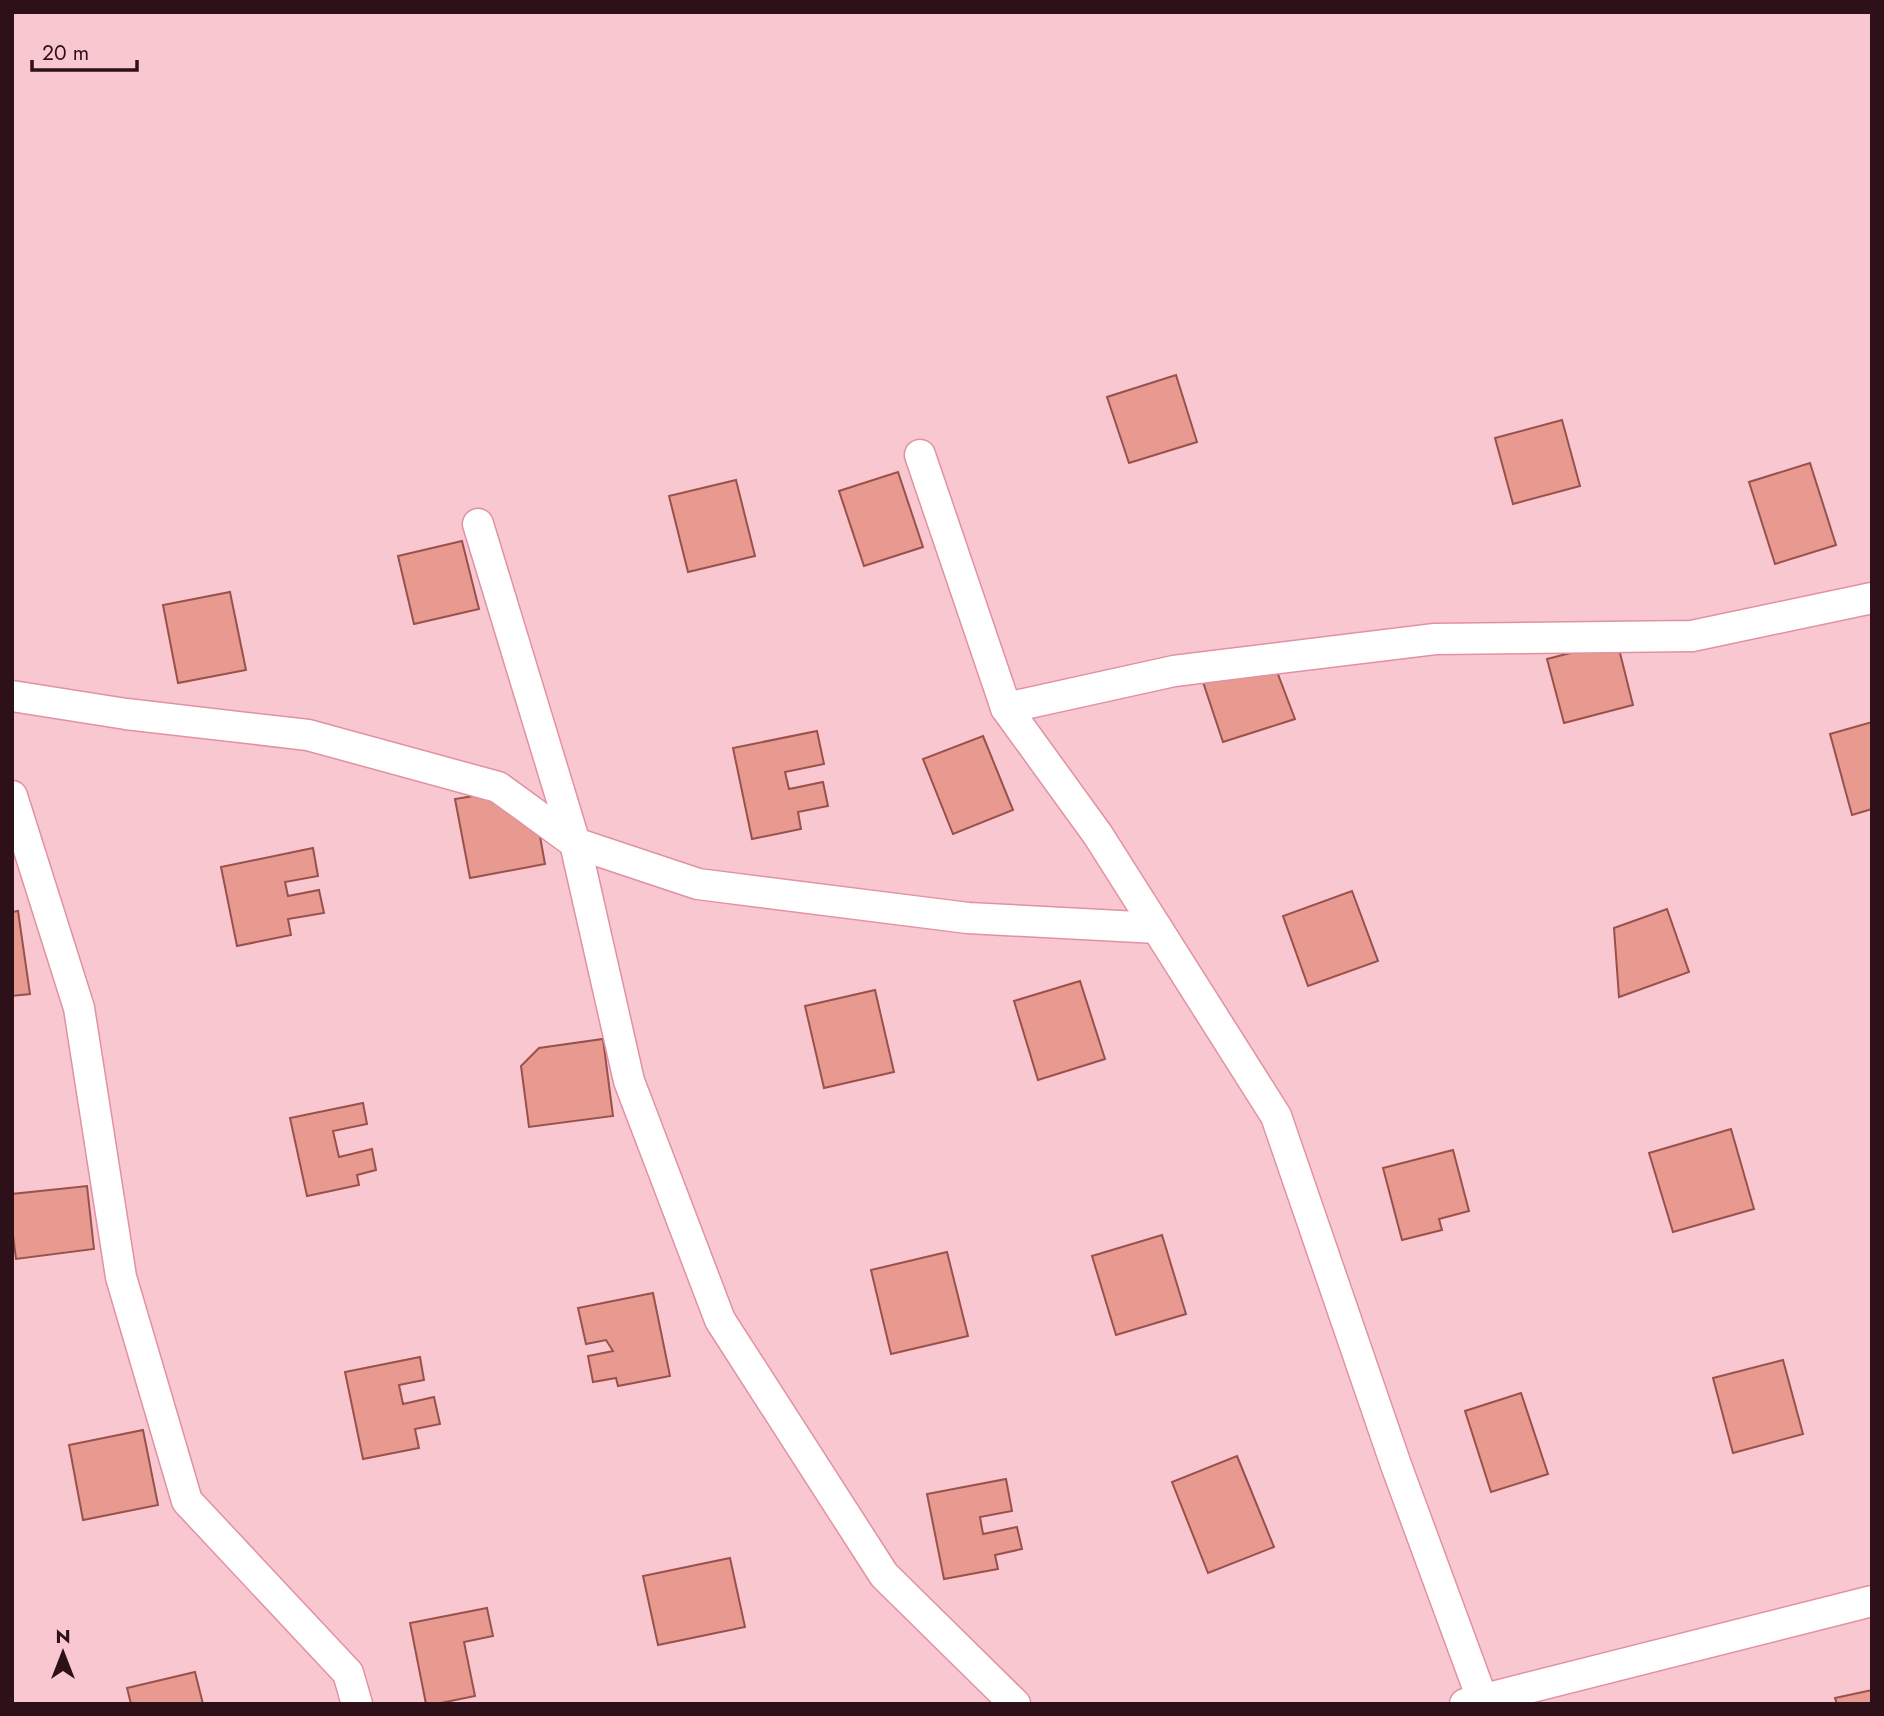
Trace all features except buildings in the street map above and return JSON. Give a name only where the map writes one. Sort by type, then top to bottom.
[{"type":"street","points":[[920,455],[1006,708],[1098,835],[1276,1116],[1477,1702],[1872,1601]]},
{"type":"street","points":[[478,524],[575,844],[629,1081],[720,1320],[884,1575],[1015,1704]]},
{"type":"street","points":[[1006,708],[1174,671],[1435,639],[1692,636],[1872,598]]},
{"type":"street","points":[[12,696],[126,714],[308,735],[498,787],[575,844],[698,884],[968,918],[1157,928]]},
{"type":"street","points":[[12,796],[79,1008],[121,1276],[187,1501],[348,1673],[357,1704]]}]
